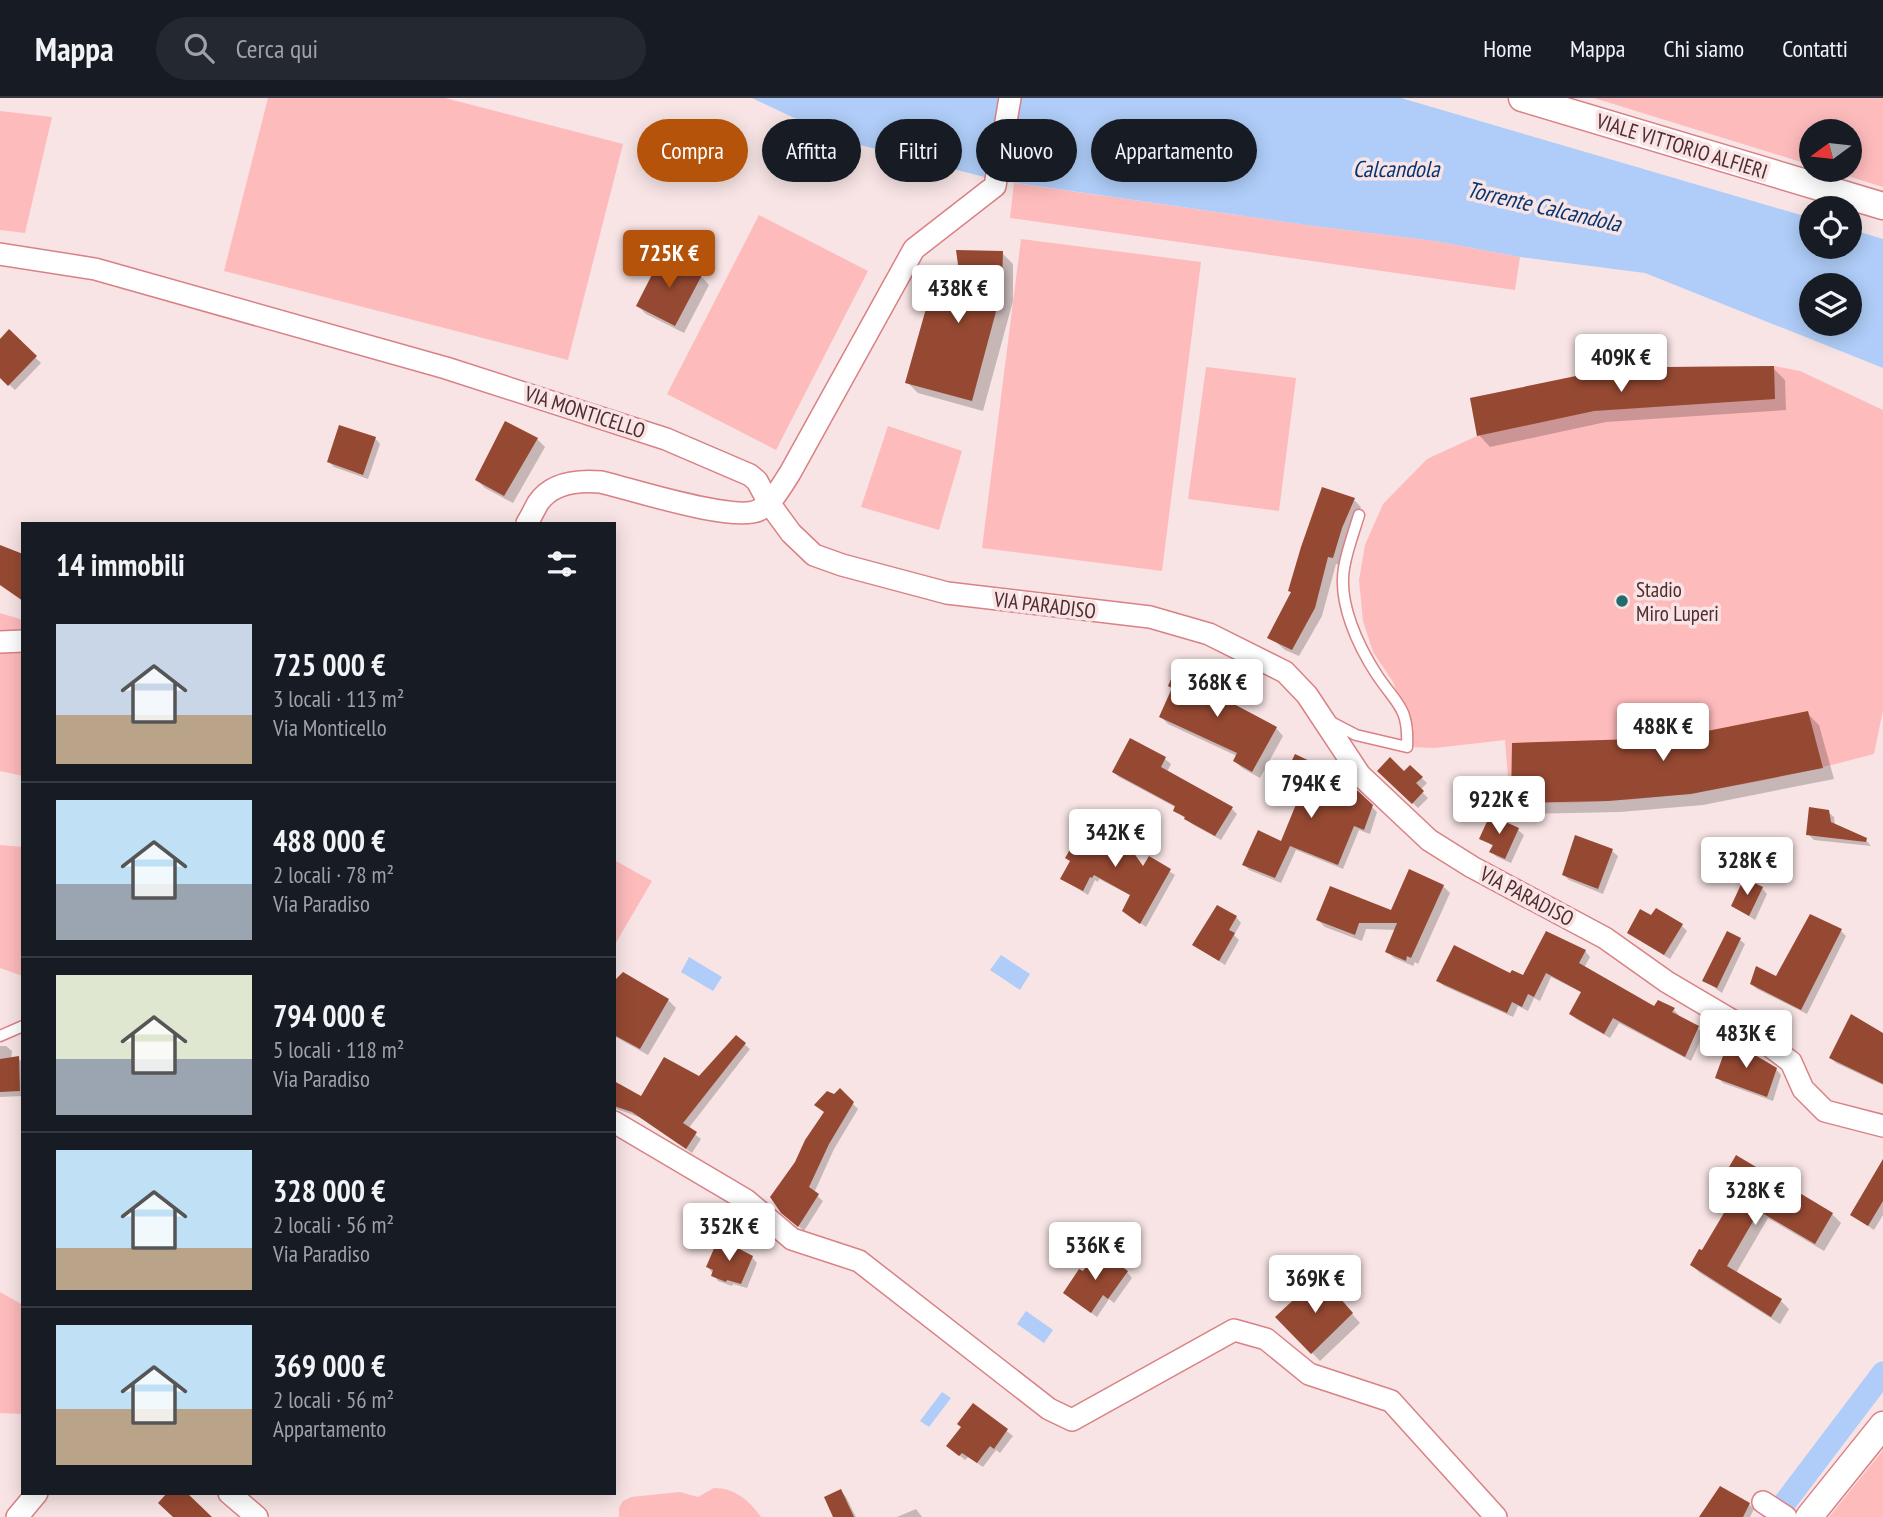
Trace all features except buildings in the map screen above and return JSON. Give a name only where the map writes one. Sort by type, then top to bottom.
[{"type":"street","points":[[528,522],[547,494],[559,486],[581,481],[601,482],[718,511],[758,511],[769,503],[790,473],[914,249],[995,186],[1010,98]]},
{"type":"street","name":"VIALE VITTORIO ALFIERI","points":[[1522,98],[1883,206]]},
{"type":"street","name":"VIA MONTICELLO","points":[[0,254],[95,269],[446,369],[596,415],[666,439],[739,469],[757,481],[769,503]]},
{"type":"street","name":"VIA PARADISO","points":[[769,503],[791,533],[814,555],[842,565],[947,593],[1150,617],[1209,634],[1285,672],[1307,695],[1360,775],[1429,841],[1605,938],[1667,982],[1750,1031],[1791,1062],[1804,1089],[1825,1111],[1883,1126]]},
{"type":"street","points":[[0,642],[21,641]]},
{"type":"street","points":[[616,1123],[746,1200],[792,1239],[859,1261],[1049,1409],[1072,1420],[1234,1330],[1266,1339],[1309,1374],[1391,1401],[1496,1517]]},
{"type":"street","points":[[1763,1502],[1793,1516],[1883,1425]]},
{"type":"street","points":[[17,1517],[35,1495]]},
{"type":"street","points":[[231,1495],[257,1517]]},
{"type":"lane","points":[[1322,718],[1356,736],[1407,747],[1408,726],[1404,711],[1377,676],[1361,649],[1348,614],[1344,569],[1359,515]]},
{"type":"lane","points":[[0,1037],[21,1027]]},
{"type":"shaded area","points":[[268,98],[445,98],[623,144],[568,360],[224,271]]},
{"type":"shaded area","points":[[1594,98],[1883,98],[1883,187],[1862,181],[1862,119],[1799,119],[1799,161]]},
{"type":"shaded area","points":[[0,111],[52,117],[25,233],[0,230]]},
{"type":"shaded area","points":[[1014,183],[1435,241],[1520,257],[1515,290],[1010,218]]},
{"type":"shaded area","points":[[759,215],[868,271],[776,450],[667,394]]},
{"type":"shaded area","points":[[1021,239],[1201,262],[1162,571],[982,548]]},
{"type":"shaded area","name":"Stadio Miro Luperi","points":[[1774,366],[1800,371],[1883,410],[1883,710],[1874,754],[1784,776],[1694,792],[1649,798],[1557,803],[1510,802],[1505,740],[1435,748],[1407,747],[1404,711],[1393,682],[1373,652],[1363,621],[1359,580],[1365,545],[1383,504],[1427,459],[1477,436],[1470,398],[1576,376],[1666,367]]},
{"type":"shaded area","points":[[1206,367],[1296,378],[1279,511],[1188,499]]},
{"type":"shaded area","points":[[888,426],[962,451],[939,530],[861,507]]},
{"type":"shaded area","points":[[0,613],[21,619],[21,776],[0,771]]},
{"type":"shaded area","points":[[0,845],[21,847],[21,975],[0,968]]},
{"type":"shaded area","points":[[616,861],[652,881],[616,943]]},
{"type":"shaded area","points":[[0,1292],[21,1304],[21,1414],[0,1413]]},
{"type":"shaded area","points":[[1883,1450],[1883,1517],[1829,1517]]},
{"type":"shaded area","points":[[714,1488],[729,1490],[741,1496],[761,1517],[619,1517],[619,1508],[623,1501],[631,1497],[680,1492],[698,1497]]},
{"type":"water","name":"Calcandola","points":[[752,98],[1401,98],[1799,214],[1799,259],[1862,259],[1862,233],[1883,239],[1883,368],[1803,336],[1862,336],[1862,273],[1799,273],[1799,334],[1645,273],[1010,182],[1077,182],[1077,119],[976,119],[976,175],[962,171],[962,119],[875,119],[875,149],[861,145],[861,119],[796,119]]},
{"type":"water","points":[[1001,955],[1030,974],[1020,990],[990,970]]},
{"type":"water","points":[[689,957],[722,977],[713,991],[681,972]]},
{"type":"water","points":[[1026,1311],[1053,1330],[1044,1343],[1017,1324]]},
{"type":"water","points":[[942,1392],[951,1398],[929,1427],[920,1421]]},
{"type":"waterway","points":[[1774,1517],[1883,1373]]},
{"type":"place","name":"Stadio Miro Luperi","points":[[1622,601]]},
{"type":"water label","name":"Torrente Calcandola","points":[[1544,206]]}]
